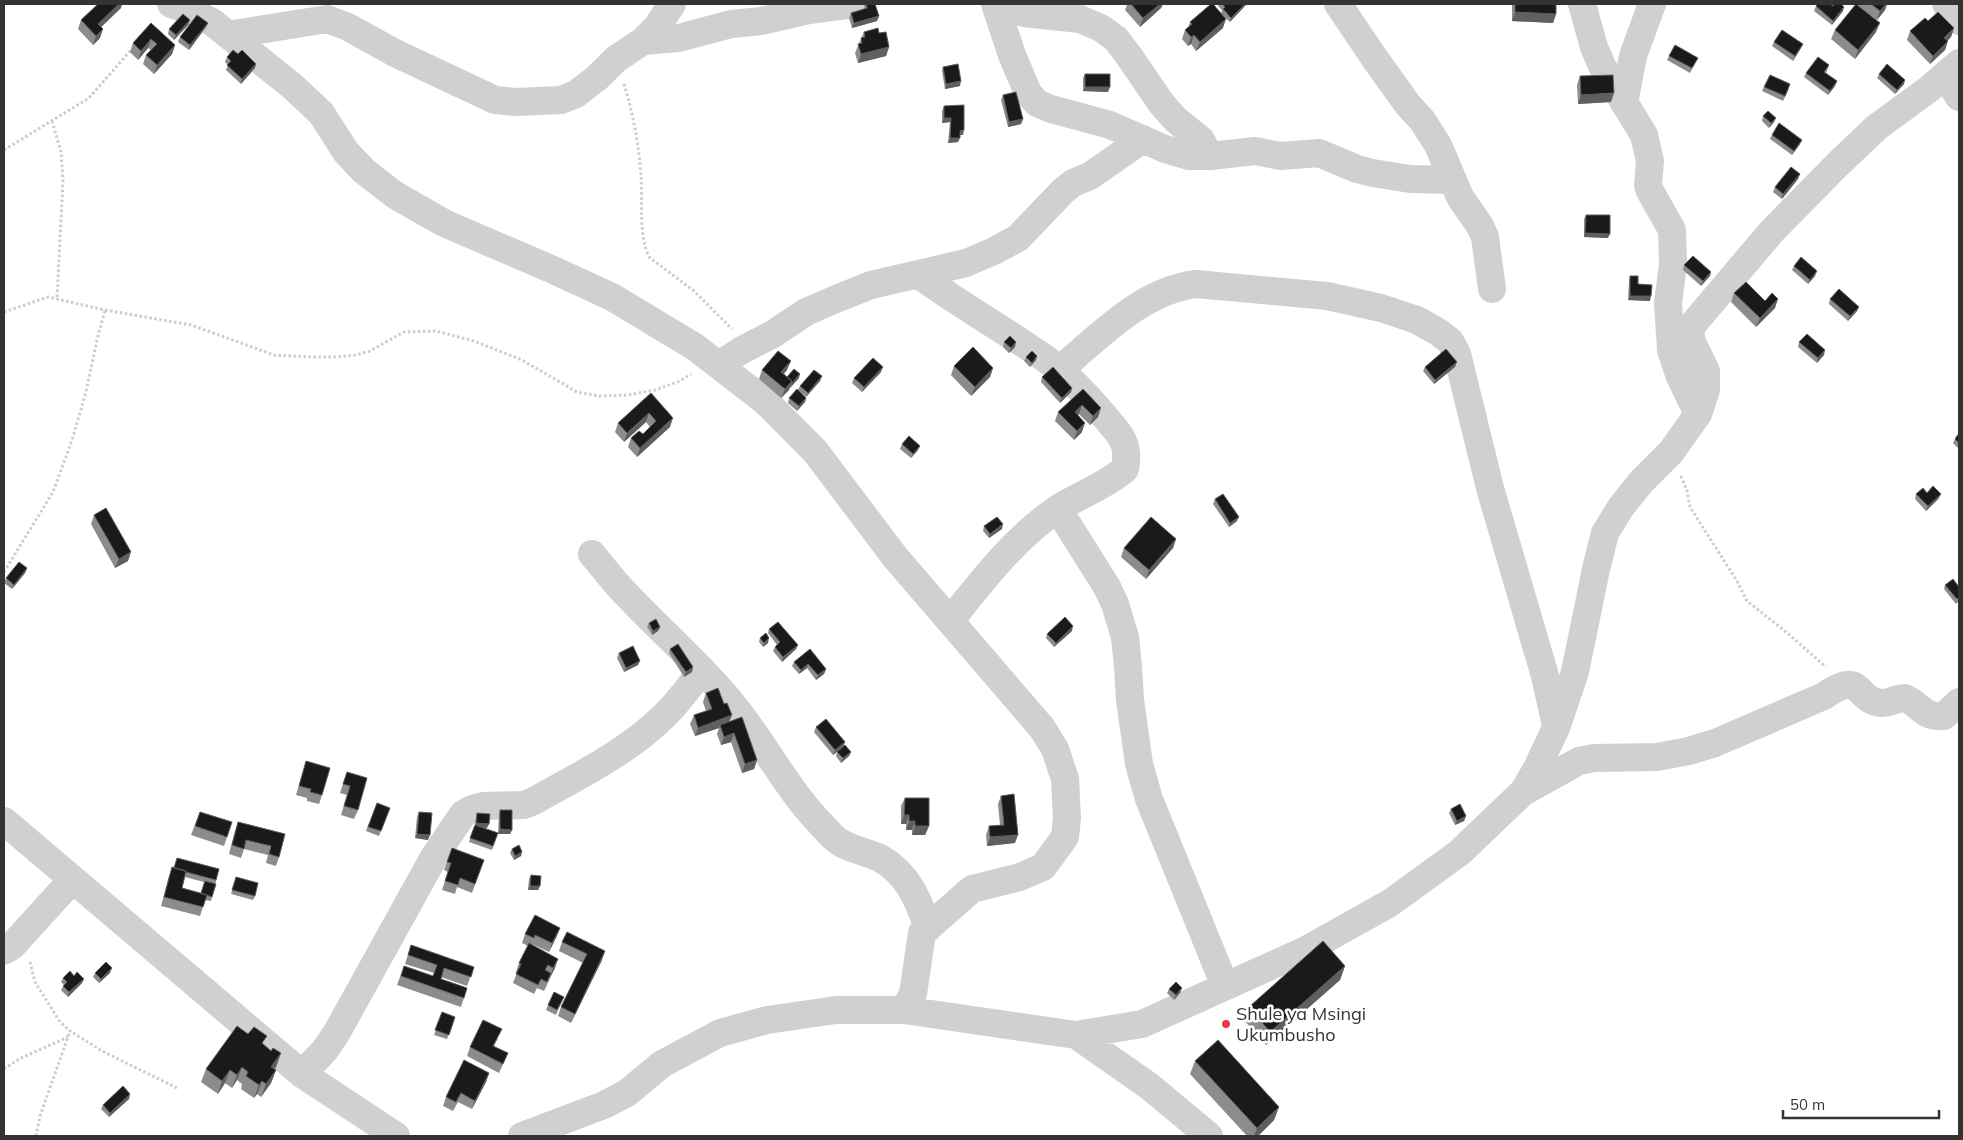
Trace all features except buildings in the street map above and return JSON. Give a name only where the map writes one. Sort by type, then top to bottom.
[{"type":"street","points":[[171,4],[184,8],[212,22],[291,85],[321,113],[346,152],[364,171],[395,194],[444,224],[551,268],[612,297],[695,348],[766,402],[815,451],[883,542],[1042,728],[1055,749],[1065,779],[1066,837],[1042,867],[1020,877],[972,889],[922,933],[913,994],[904,1010]]},
{"type":"street","points":[[228,35],[327,19],[348,27],[395,53],[476,92],[500,101],[537,101],[568,98],[576,94],[598,77],[616,59],[643,41],[657,28],[672,4]]},
{"type":"street","points":[[643,41],[679,38],[731,24],[761,21],[809,10],[854,4]]},
{"type":"street","points":[[1338,4],[1389,79],[1433,137],[1460,197],[1480,226],[1485,237],[1492,289]]},
{"type":"street","points":[[1582,4],[1602,66],[1644,136],[1650,161],[1648,184],[1650,191],[1672,230],[1673,264],[1668,304],[1671,350],[1680,377],[1698,414]]},
{"type":"street","points":[[1624,103],[1633,56],[1652,4]]},
{"type":"street","points":[[1946,4],[1959,20]]},
{"type":"street","points":[[1004,5],[1018,72],[1028,92],[1037,103],[1051,109],[1110,125],[1178,153],[1210,156],[1255,151],[1281,156],[1319,153],[1373,173],[1410,179],[1452,180]]},
{"type":"street","points":[[1004,5],[1024,13],[1080,19],[1101,28],[1116,39],[1161,103],[1175,119],[1201,140],[1210,156]]},
{"type":"street","points":[[1523,792],[1556,728],[1575,672],[1605,533],[1621,507],[1641,482],[1671,452],[1698,414],[1706,390],[1706,371],[1692,342],[1690,332],[1694,323],[1772,231],[1837,164],[1877,127],[1954,78]]},
{"type":"street","points":[[716,363],[773,334],[806,312],[836,299],[871,285],[966,263],[1018,238],[1073,183],[1090,176],[1143,139]]},
{"type":"street","points":[[918,274],[970,311],[1044,357],[1060,370],[1102,413],[1122,438],[1127,458],[1125,469],[1120,473],[1058,509],[1017,543],[984,578],[950,621]]},
{"type":"street","points":[[1060,370],[1116,323],[1152,297],[1179,286],[1196,284],[1327,296],[1381,308],[1417,320],[1438,332],[1450,341],[1457,354],[1495,506],[1545,676],[1556,728]]},
{"type":"street","points":[[1058,509],[1107,587],[1115,604],[1125,637],[1130,700],[1138,755],[1149,799],[1225,986]]},
{"type":"street","points":[[592,554],[625,593],[702,670],[755,732],[795,793],[818,822],[839,842],[879,858],[894,867],[907,881],[919,901],[928,928]]},
{"type":"street","points":[[302,1074],[325,1050],[337,1032],[434,857],[462,814],[483,806],[524,805],[602,762],[630,744],[662,718],[702,670]]},
{"type":"street","points":[[522,1136],[604,1105],[627,1093],[662,1064],[720,1032],[767,1020],[836,1010],[904,1010],[1076,1035],[1142,1024],[1306,950],[1390,903],[1460,852],[1523,792],[1579,761],[1594,758],[1657,757],[1689,751],[1824,696],[1838,686],[1847,684],[1857,687],[1875,701],[1884,703],[1905,698],[1927,714],[1936,717],[1944,716],[1959,702]]},
{"type":"street","points":[[4,821],[302,1074],[396,1136]]},
{"type":"street","points":[[13,943],[72,880]]},
{"type":"street","points":[[1076,1035],[1149,1086],[1209,1136]]},
{"type":"path","points":[[4,150],[89,98],[138,44]]},
{"type":"path","points":[[616,59],[639,151],[642,233],[645,249],[649,256],[694,291],[750,347]]},
{"type":"path","points":[[52,121],[61,152],[64,181],[57,299]]},
{"type":"path","points":[[4,312],[48,297],[105,310],[191,325],[274,355],[286,356],[337,357],[356,355],[370,351],[404,332],[436,331],[474,341],[522,360],[577,392],[598,396],[628,395],[655,390],[680,382],[716,363]]},
{"type":"path","points":[[4,572],[52,492],[72,440],[86,392],[105,310]]},
{"type":"path","points":[[1671,452],[1687,491],[1690,507],[1737,580],[1747,601],[1847,684]]},
{"type":"path","points":[[13,943],[60,1022],[70,1031],[102,1051],[179,1089]]},
{"type":"path","points":[[36,1136],[40,1116],[70,1031]]},
{"type":"path","points":[[4,1069],[19,1059],[68,1036]]},
{"type":"place","name":"Shule ya Msingi Ukumbusho","points":[[1226,1024]]}]
